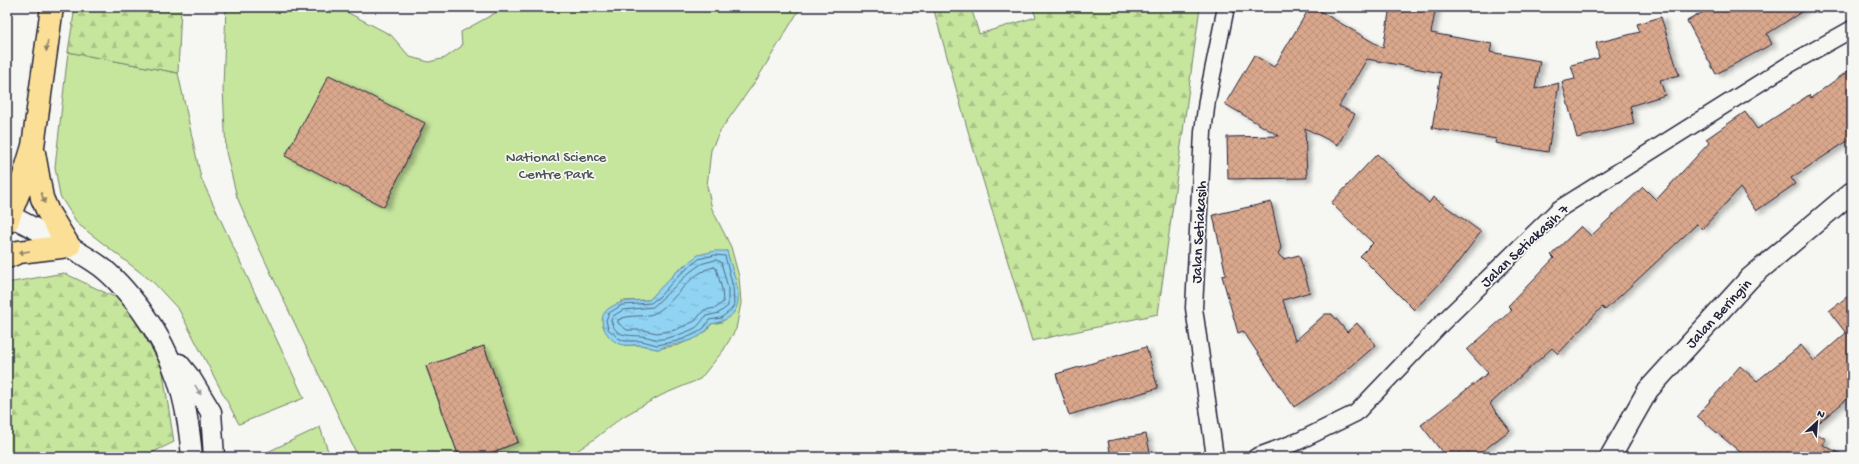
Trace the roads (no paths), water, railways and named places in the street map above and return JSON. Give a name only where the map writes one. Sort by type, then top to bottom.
[{"type":"highway","points":[[8,217],[27,169],[33,146],[52,7]]},
{"type":"highway","points":[[7,257],[19,252],[68,246],[48,212],[42,198],[33,146]]},
{"type":"street","name":"Jalan Setiakasih","points":[[1215,457],[1194,308],[1203,132],[1207,100],[1226,7]]},
{"type":"street","name":"Jalan Setiakasih 7","points":[[1256,457],[1300,441],[1356,413],[1442,323],[1559,209],[1790,64],[1852,29]]},
{"type":"street","name":"Jalan Beringin","points":[[1610,457],[1648,390],[1750,278],[1852,192]]},
{"type":"street","points":[[8,217],[68,246],[101,267],[128,291],[166,348],[191,379],[211,412],[214,457]]},
{"type":"street","points":[[166,348],[180,385],[188,415],[192,457]]},
{"type":"water","points":[[715,251],[727,251],[734,274],[738,296],[737,306],[733,314],[724,320],[711,324],[703,334],[692,340],[658,349],[642,345],[619,344],[605,331],[602,319],[608,309],[622,302],[649,300],[675,273],[698,255]]},
{"type":"park label","name":"National Science Centre Park","points":[[556,164]]}]
